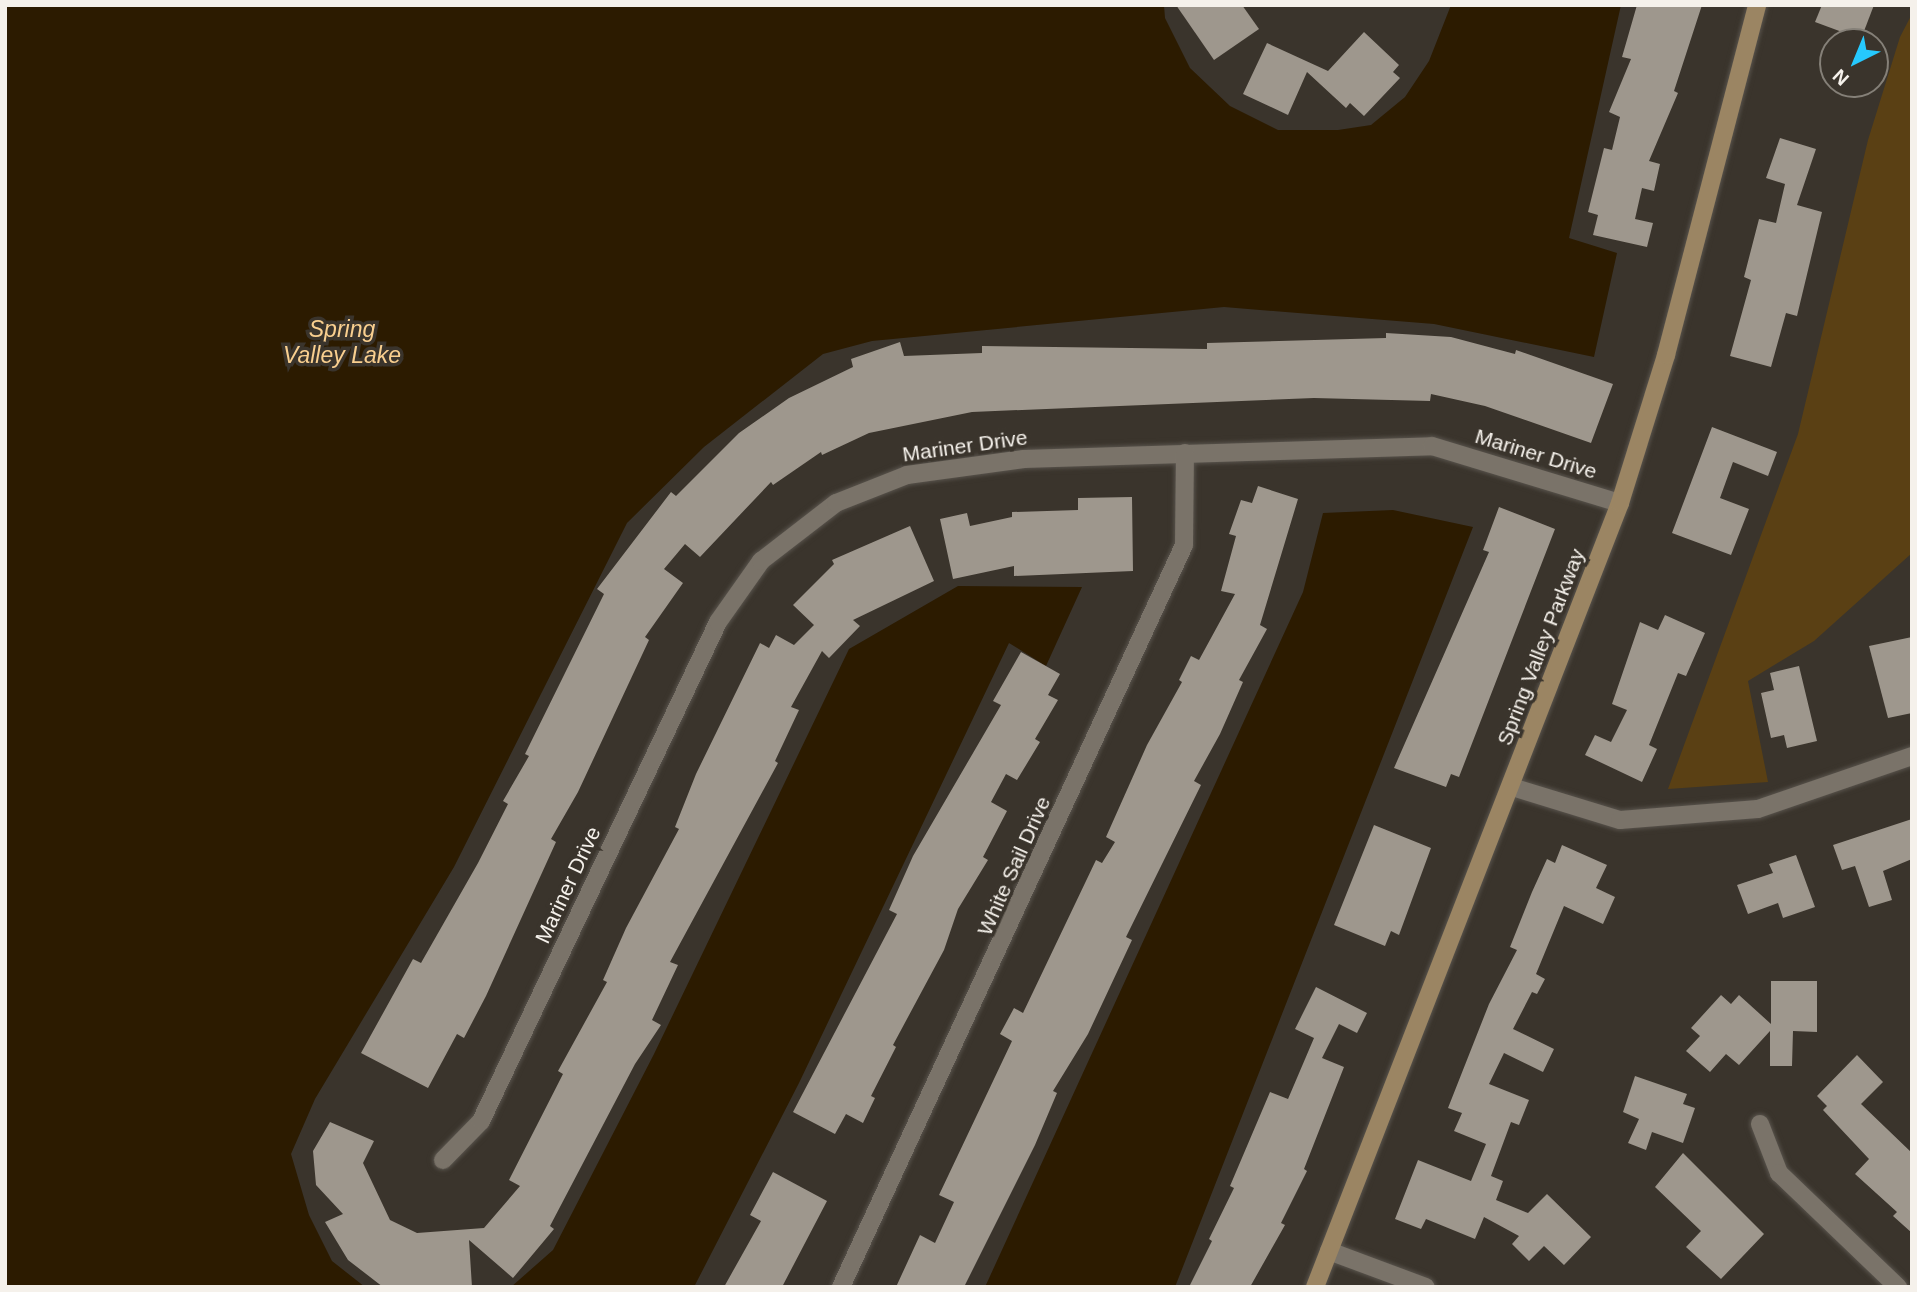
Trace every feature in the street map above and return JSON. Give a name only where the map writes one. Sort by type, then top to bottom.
[{"type":"street","name":"Spring Valley Parkway","points":[[1315,1287],[1513,787],[1620,503],[1666,355],[1757,5]]},
{"type":"street","name":"Mariner Drive","points":[[443,1160],[481,1121],[718,622],[761,561],[836,503],[907,475],[1024,459],[1432,446],[1620,503]]},
{"type":"street","name":"White Sail Drive","points":[[841,1287],[1184,545],[1185,453]]},
{"type":"street","points":[[1513,787],[1620,820],[1758,809],[1912,756]]},
{"type":"street","points":[[1760,1124],[1779,1173],[1898,1287]]},
{"type":"street","points":[[1329,1251],[1426,1287]]},
{"type":"shaded area","points":[[1912,14],[1912,553],[1814,641],[1748,681],[1768,782],[1668,789],[1798,434],[1868,140],[1881,98],[1889,98],[1889,72],[1900,37]]},
{"type":"water","name":"Spring Valley Lake","points":[[5,5],[1164,5],[1165,18],[1190,68],[1230,106],[1278,130],[1338,130],[1371,125],[1405,97],[1429,61],[1451,5],[1621,5],[1569,238],[1617,253],[1594,357],[1434,324],[1224,307],[872,341],[823,354],[704,447],[627,523],[454,867],[315,1099],[291,1154],[309,1215],[332,1261],[365,1287],[5,1287]]},
{"type":"water","points":[[1393,510],[1473,527],[1175,1287],[985,1287],[1303,592],[1323,513]]},
{"type":"water","points":[[958,586],[1082,587],[1046,666],[1009,643],[799,1083],[694,1287],[511,1287],[553,1250],[654,1054],[849,649]]},
{"type":"building","points":[[1176,5],[1242,5],[1259,29],[1214,60]]},
{"type":"building","points":[[1637,5],[1702,5],[1674,91],[1678,93],[1649,161],[1660,164],[1654,191],[1642,188],[1635,219],[1653,223],[1647,247],[1593,235],[1598,215],[1588,212],[1604,148],[1612,150],[1620,117],[1609,112],[1631,59],[1622,57]]},
{"type":"building","points":[[1822,5],[1874,5],[1865,28],[1831,28],[1815,22]]},
{"type":"building","points":[[1364,32],[1399,65],[1393,72],[1400,78],[1364,116],[1350,103],[1346,108],[1307,72],[1288,115],[1243,94],[1267,43],[1328,71]]},
{"type":"building","points":[[1780,138],[1816,149],[1797,205],[1822,212],[1797,316],[1786,313],[1771,367],[1730,356],[1751,280],[1744,277],[1759,219],[1776,223],[1785,184],[1766,178]]},
{"type":"building","points":[[1386,333],[1451,337],[1515,354],[1516,350],[1613,384],[1591,443],[1485,406],[1431,394],[1430,401],[1314,398],[972,412],[869,433],[822,455],[821,452],[773,485],[771,482],[700,557],[685,544],[664,569],[683,583],[645,637],[649,640],[578,792],[551,839],[556,842],[486,996],[464,1038],[457,1034],[428,1088],[361,1053],[413,959],[421,963],[478,863],[508,804],[503,801],[529,756],[525,754],[604,594],[597,589],[671,492],[676,496],[739,433],[789,398],[853,367],[851,359],[900,342],[904,356],[982,353],[982,346],[1207,349],[1207,343],[1386,338]]},
{"type":"building","points":[[1712,427],[1777,452],[1768,476],[1733,462],[1720,498],[1749,509],[1731,555],[1672,533]]},
{"type":"building","points":[[1258,486],[1298,499],[1260,625],[1267,629],[1239,680],[1243,682],[1220,734],[1194,781],[1201,785],[1126,937],[1132,940],[1088,1034],[1053,1091],[1057,1093],[1035,1145],[964,1287],[896,1287],[920,1235],[935,1243],[954,1202],[939,1195],[1012,1041],[1000,1034],[1014,1008],[1023,1013],[1096,860],[1102,863],[1115,842],[1106,837],[1147,745],[1182,682],[1179,680],[1191,656],[1199,660],[1235,594],[1221,591],[1236,536],[1229,534],[1241,500],[1252,503]]},
{"type":"building","points":[[1132,497],[1133,571],[1014,576],[1014,566],[953,579],[940,519],[967,513],[970,526],[1012,517],[1012,512],[1078,510],[1078,498]]},
{"type":"building","points":[[1499,507],[1555,529],[1459,777],[1451,774],[1446,787],[1394,768],[1489,552],[1483,550]]},
{"type":"building","points":[[910,526],[934,581],[853,620],[860,626],[829,658],[822,651],[791,707],[799,710],[775,761],[778,763],[670,962],[678,965],[652,1020],[661,1025],[635,1064],[550,1226],[554,1229],[513,1278],[469,1240],[472,1287],[383,1287],[348,1260],[325,1222],[343,1214],[316,1185],[313,1151],[330,1122],[374,1141],[363,1163],[390,1220],[417,1233],[484,1228],[520,1186],[509,1180],[563,1074],[558,1071],[607,982],[603,980],[626,928],[679,829],[675,827],[696,774],[760,643],[769,648],[776,635],[794,645],[814,625],[793,605],[834,564],[832,560]]},
{"type":"building","points":[[1665,615],[1705,633],[1686,676],[1678,673],[1649,745],[1657,749],[1642,782],[1585,755],[1595,735],[1611,742],[1627,710],[1612,704],[1640,622],[1658,630]]},
{"type":"building","points":[[1912,637],[1912,713],[1888,718],[1869,646]]},
{"type":"building","points":[[1021,652],[1060,674],[1048,695],[1058,700],[1035,739],[1040,742],[1017,780],[1006,774],[991,802],[1007,811],[983,857],[988,860],[958,909],[944,950],[893,1045],[896,1047],[871,1096],[875,1098],[863,1123],[846,1114],[835,1134],[793,1112],[897,914],[889,910],[913,856],[1001,705],[993,701]]},
{"type":"building","points":[[1799,666],[1817,741],[1787,748],[1784,735],[1771,738],[1761,693],[1774,690],[1770,673]]},
{"type":"building","points":[[1912,819],[1912,859],[1883,871],[1892,900],[1869,907],[1855,866],[1842,870],[1833,845]]},
{"type":"building","points":[[1374,825],[1431,848],[1399,935],[1391,931],[1385,946],[1334,925]]},
{"type":"building","points":[[1562,845],[1607,865],[1596,888],[1615,897],[1603,924],[1564,906],[1536,974],[1545,979],[1537,994],[1532,992],[1513,1029],[1554,1049],[1543,1072],[1504,1053],[1489,1084],[1529,1100],[1519,1125],[1511,1122],[1491,1176],[1503,1181],[1496,1200],[1528,1213],[1547,1194],[1591,1237],[1564,1265],[1544,1246],[1529,1261],[1512,1244],[1519,1236],[1484,1217],[1475,1239],[1426,1219],[1421,1229],[1395,1219],[1418,1160],[1471,1181],[1486,1144],[1454,1131],[1462,1113],[1448,1108],[1489,1004],[1517,950],[1510,947],[1532,892],[1547,859],[1555,863]]},
{"type":"building","points":[[1796,855],[1815,907],[1783,918],[1778,903],[1748,914],[1737,885],[1773,873],[1769,864]]},
{"type":"building","points":[[1771,981],[1817,981],[1817,1032],[1793,1031],[1792,1066],[1770,1066],[1770,1031],[1739,1065],[1726,1054],[1710,1072],[1686,1051],[1700,1036],[1691,1028],[1721,995],[1731,1004],[1739,995],[1771,1024]]},
{"type":"building","points":[[1316,987],[1367,1013],[1357,1033],[1339,1024],[1322,1058],[1344,1067],[1304,1169],[1307,1171],[1281,1223],[1285,1225],[1250,1287],[1189,1287],[1212,1241],[1209,1239],[1234,1188],[1230,1186],[1270,1092],[1288,1099],[1314,1038],[1295,1029]]},
{"type":"building","points":[[1857,1055],[1883,1082],[1861,1104],[1912,1153],[1912,1233],[1893,1216],[1897,1212],[1855,1174],[1869,1159],[1823,1110],[1827,1106],[1817,1096]]},
{"type":"building","points":[[1635,1076],[1687,1094],[1683,1104],[1695,1108],[1683,1143],[1652,1132],[1646,1150],[1628,1143],[1639,1119],[1623,1112]]},
{"type":"building","points":[[1683,1153],[1764,1234],[1721,1279],[1686,1247],[1701,1231],[1655,1187]]},
{"type":"building","points":[[773,1172],[827,1201],[782,1287],[724,1287],[761,1221],[750,1215]]}]
